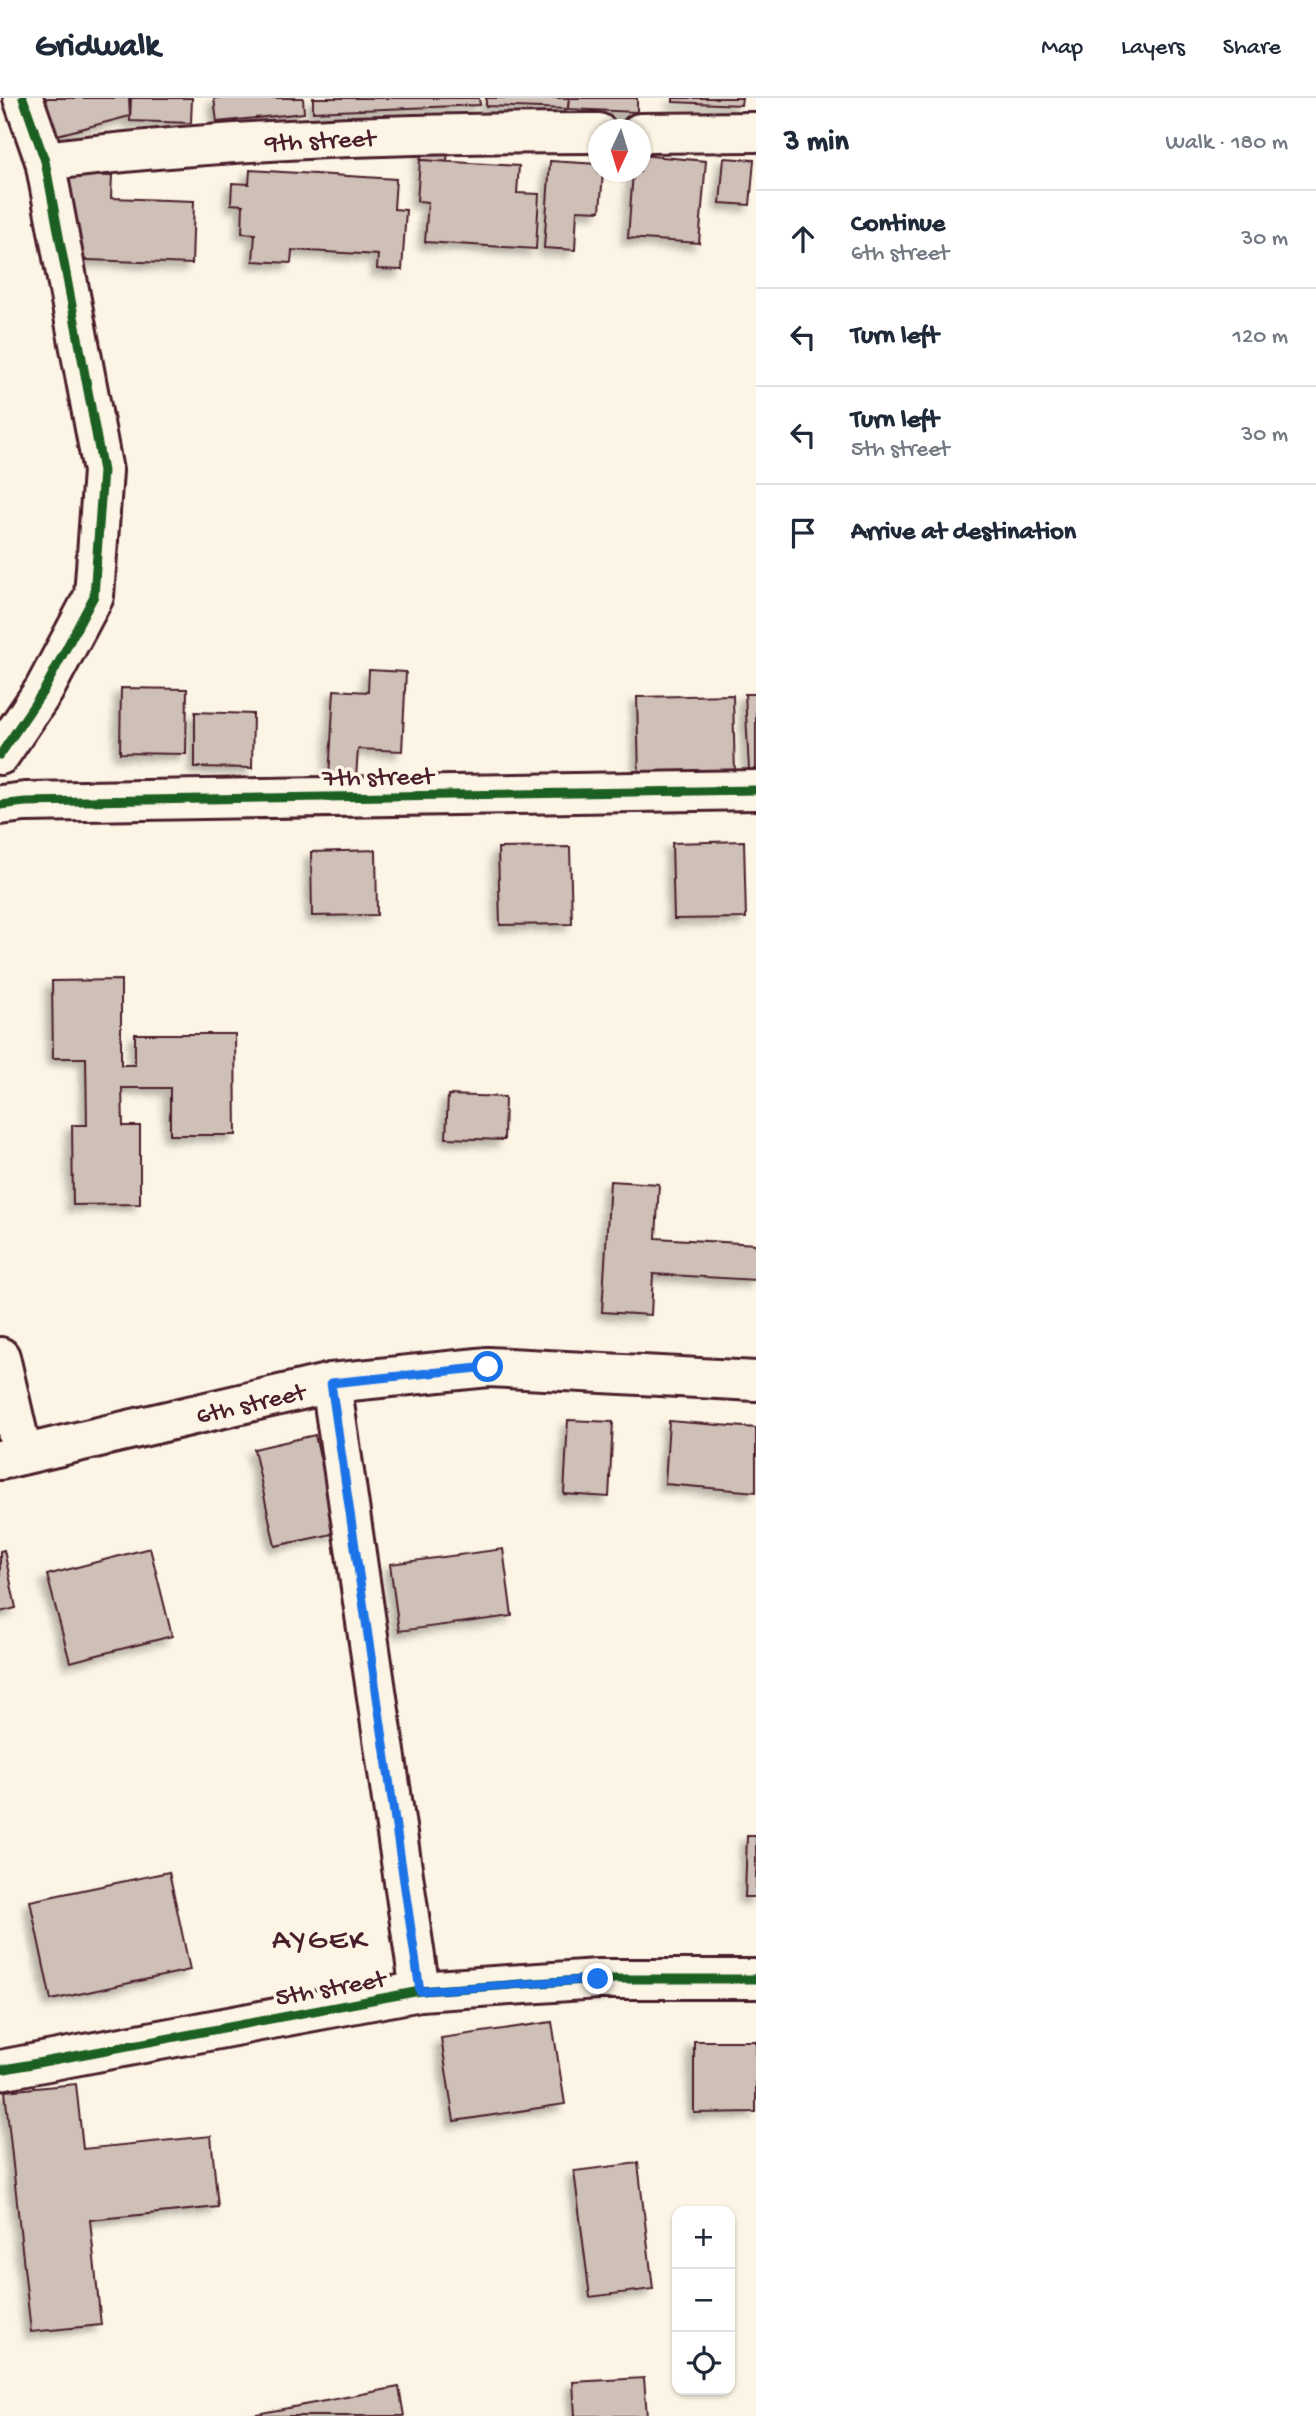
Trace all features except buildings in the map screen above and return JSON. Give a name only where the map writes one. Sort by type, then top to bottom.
[{"type":"street","points":[[0,755],[44,690],[94,596],[103,471],[45,161],[23,98]]},
{"type":"street","points":[[651,133],[756,132]]},
{"type":"street","name":"9th street","points":[[45,161],[125,151],[303,140],[588,133]]},
{"type":"street","name":"7th street","points":[[0,805],[25,802],[756,790]]},
{"type":"street","points":[[0,1357],[11,1457]]},
{"type":"street","name":"6th street","points":[[11,1457],[331,1383],[488,1367],[756,1381]]},
{"type":"street","points":[[331,1383],[420,1991]]},
{"type":"street","name":"5th street","points":[[0,2070],[420,1991],[598,1979],[756,1979]]},
{"type":"cycle path","points":[[0,755],[44,690],[94,596],[103,471],[45,161],[23,98]]},
{"type":"cycle path","points":[[0,805],[25,802],[756,790]]},
{"type":"cycle path","points":[[0,2070],[420,1991],[598,1979],[756,1979]]},
{"type":"district","name":"AYGEK","points":[[320,1938]]},
{"type":"route","points":[[488,1367],[331,1383],[390,1768],[420,1991],[598,1979]]}]
